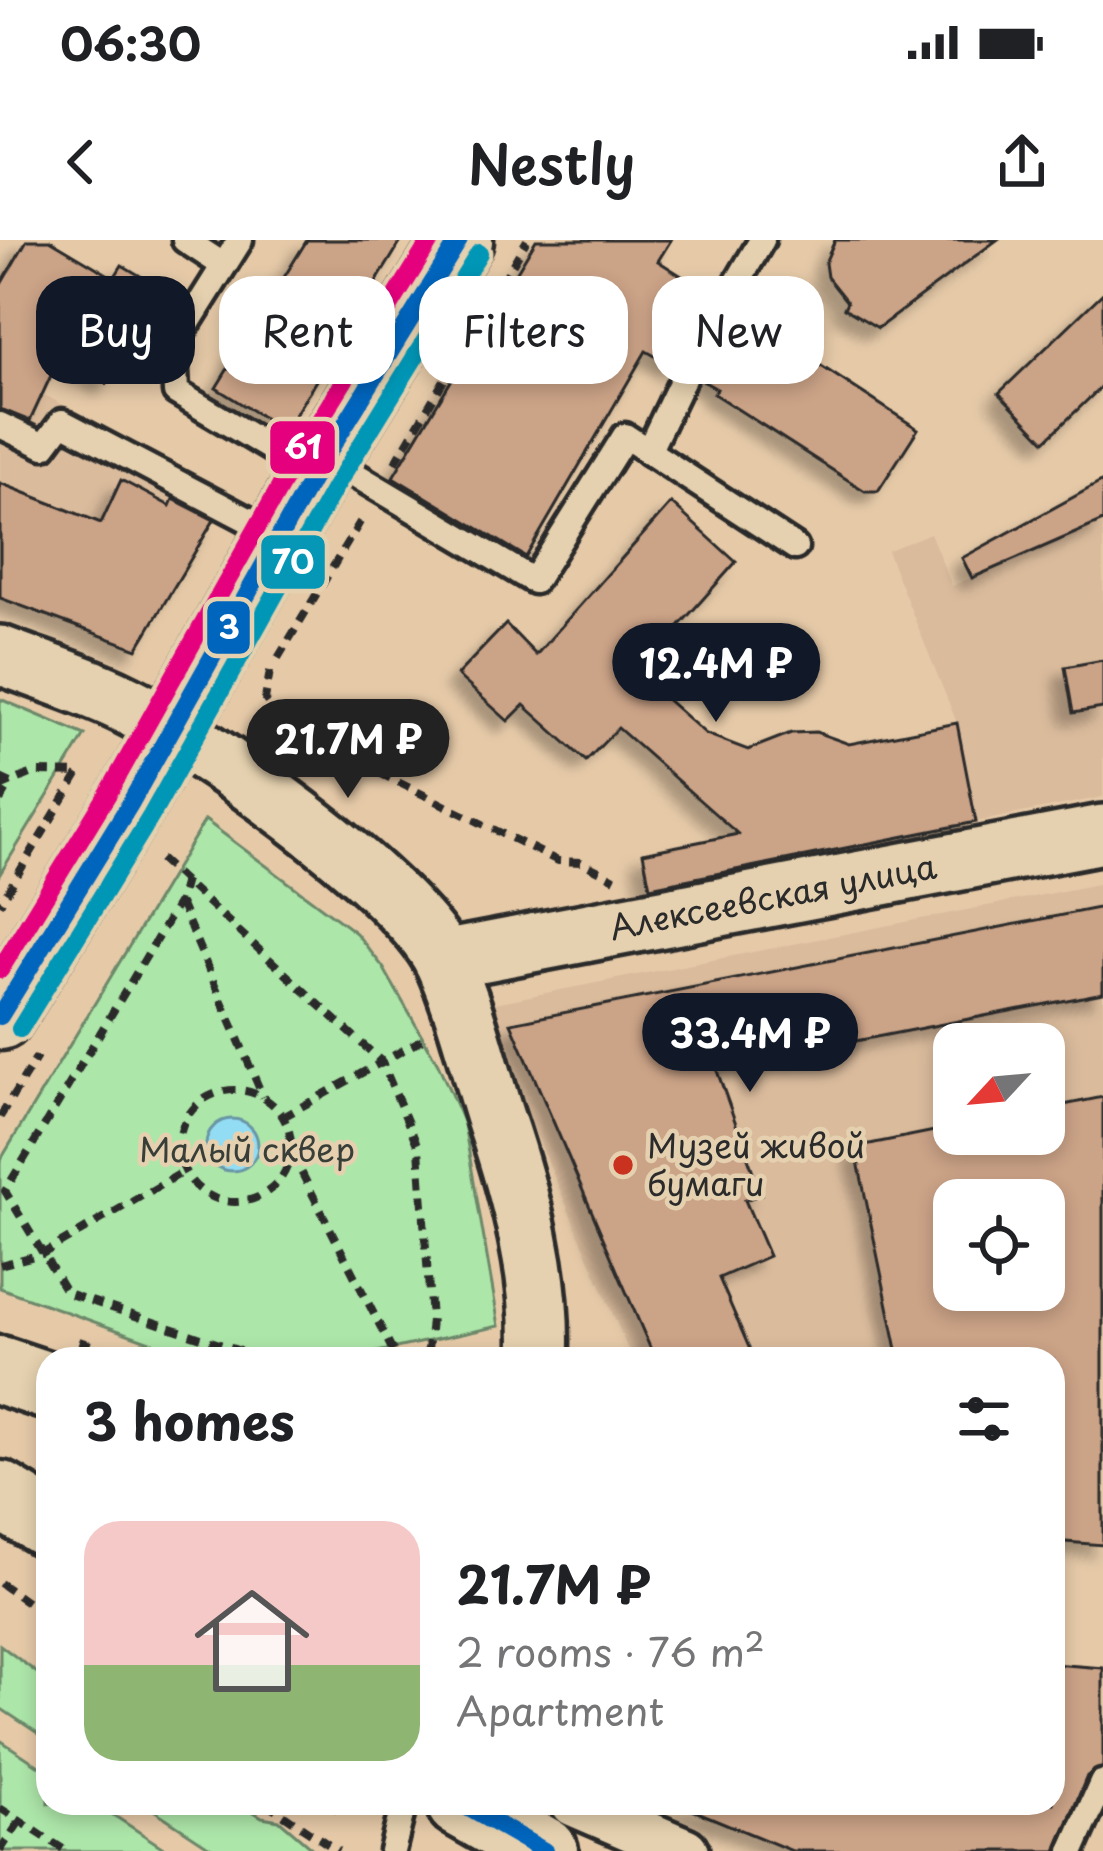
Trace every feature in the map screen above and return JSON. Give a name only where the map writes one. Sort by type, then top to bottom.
[{"type":"main road","points":[[0,1016],[171,731],[279,537],[340,474],[459,240]]},
{"type":"main road","points":[[0,1370],[36,1382]]},
{"type":"main road","points":[[481,1815],[544,1851]]},
{"type":"street","points":[[0,655],[121,701],[224,762],[370,878],[417,922],[443,960],[506,1151],[542,1315],[540,1347]]},
{"type":"street","name":"Алексеевская улица","points":[[443,960],[1103,834]]},
{"type":"street","points":[[602,1815],[685,1851]]},
{"type":"lane","points":[[184,240],[223,265]]},
{"type":"lane","points":[[240,240],[174,345],[176,392],[340,474],[534,581],[625,436],[795,547]]},
{"type":"lane","points":[[649,452],[692,360],[762,240]]},
{"type":"lane","points":[[0,425],[44,446],[62,422],[279,537]]},
{"type":"lane","points":[[1072,1851],[1102,1783]]},
{"type":"lane","points":[[392,1851],[401,1815]]},
{"type":"path","points":[[527,240],[340,474],[268,675],[265,699],[284,726],[557,861],[581,862],[621,881]]},
{"type":"path","points":[[0,783],[35,772],[79,773],[0,904]]},
{"type":"path","points":[[0,801],[11,783]]},
{"type":"path","points":[[160,859],[382,1062],[419,1149],[431,1320],[428,1347]]},
{"type":"path","points":[[185,880],[179,902],[5,1191],[67,1293],[228,1347]]},
{"type":"path","points":[[179,902],[263,1097],[283,1117],[290,1135],[291,1153],[284,1174],[267,1193],[245,1203],[220,1202],[201,1192],[183,1172],[178,1149],[182,1124],[197,1104],[218,1092],[244,1090],[263,1097]]},
{"type":"path","points":[[283,1117],[424,1038]]},
{"type":"path","points":[[291,1153],[391,1347]]},
{"type":"path","points":[[0,1265],[42,1254],[183,1172]]},
{"type":"path","points":[[0,1583],[36,1608]]},
{"type":"path","points":[[0,1808],[66,1851]]},
{"type":"path","points":[[284,1815],[338,1851]]},
{"type":"path","points":[[0,1851],[20,1821]]},
{"type":"shaded area","points":[[0,376],[43,394],[227,496],[137,649],[0,598]]},
{"type":"shaded area","points":[[1103,521],[1103,797],[976,822],[957,723],[887,551],[930,533],[952,586]]},
{"type":"shaded area","points":[[1103,883],[1103,1545],[1065,1404],[1065,1347],[627,1347],[487,1019],[495,1003]]},
{"type":"green space","points":[[0,699],[85,735],[0,874]]},
{"type":"green space","name":"Малый сквер","points":[[205,820],[356,933],[383,967],[438,1064],[464,1124],[499,1326],[400,1347],[164,1347],[0,1288],[0,1161]]},
{"type":"green space","points":[[0,1645],[36,1672],[36,1732],[0,1708]]},
{"type":"green space","points":[[0,1740],[36,1764],[36,1815],[113,1815],[168,1851],[0,1851]]},
{"type":"green space","points":[[161,1815],[259,1815],[279,1820],[315,1851],[216,1851]]},
{"type":"water","points":[[232,1119],[250,1127],[258,1145],[250,1163],[232,1171],[214,1163],[206,1145],[214,1127]]},
{"type":"building","points":[[27,240],[50,240],[111,276],[36,276],[36,384],[47,384],[30,421],[0,409],[0,286]]},
{"type":"building","points":[[307,240],[402,240],[380,276],[285,276]]},
{"type":"building","points":[[536,240],[671,240],[658,261],[682,276],[652,276],[652,354],[646,351],[628,382],[628,276],[514,276]]},
{"type":"building","points":[[835,240],[997,240],[878,328],[844,308],[847,302],[827,277],[825,263]]},
{"type":"building","points":[[122,265],[140,276],[115,276]]},
{"type":"building","points":[[1103,293],[1103,385],[1045,441],[999,393]]},
{"type":"building","points":[[824,368],[918,429],[878,491],[865,491],[714,394],[717,389],[708,384],[824,384]]},
{"type":"building","points":[[219,383],[314,384],[285,431],[216,388]]},
{"type":"building","points":[[449,384],[627,384],[526,557],[393,477]]},
{"type":"building","points":[[121,480],[170,506],[173,499],[214,520],[137,649],[0,598],[0,483],[101,523]]},
{"type":"building","points":[[1103,481],[1103,521],[972,578],[962,558]]},
{"type":"building","points":[[671,503],[736,562],[637,673],[706,734],[748,750],[791,733],[816,732],[849,744],[957,723],[976,822],[650,887],[643,853],[738,834],[618,728],[586,761],[524,705],[508,721],[457,675],[506,624],[536,655]]},
{"type":"building","points":[[1103,660],[1103,708],[1073,713],[1065,667]]},
{"type":"building","points":[[1103,907],[1103,993],[716,1068],[761,1194],[745,1200],[769,1256],[719,1278],[749,1347],[650,1347],[511,1023]]},
{"type":"building","points":[[1103,1097],[1103,1545],[1065,1542],[1065,1347],[897,1347],[855,1147],[933,1131],[933,1155],[1065,1155],[1065,1105]]},
{"type":"building","points":[[1065,1665],[1103,1668],[1103,1767],[1087,1776],[1056,1851],[792,1851],[705,1815],[1065,1815]]},
{"type":"transit line","name":"61","points":[[0,970],[109,792],[294,462],[431,240]]},
{"type":"transit line","name":"3","points":[[0,1016],[130,804],[314,475],[459,240]]},
{"type":"transit line","name":"70","points":[[20,1029],[151,816],[335,487],[479,253]]},
{"type":"transit line","name":"3","points":[[481,1815],[544,1851]]},
{"type":"place","name":"Музей живой бумаги","points":[[623,1165]]}]
